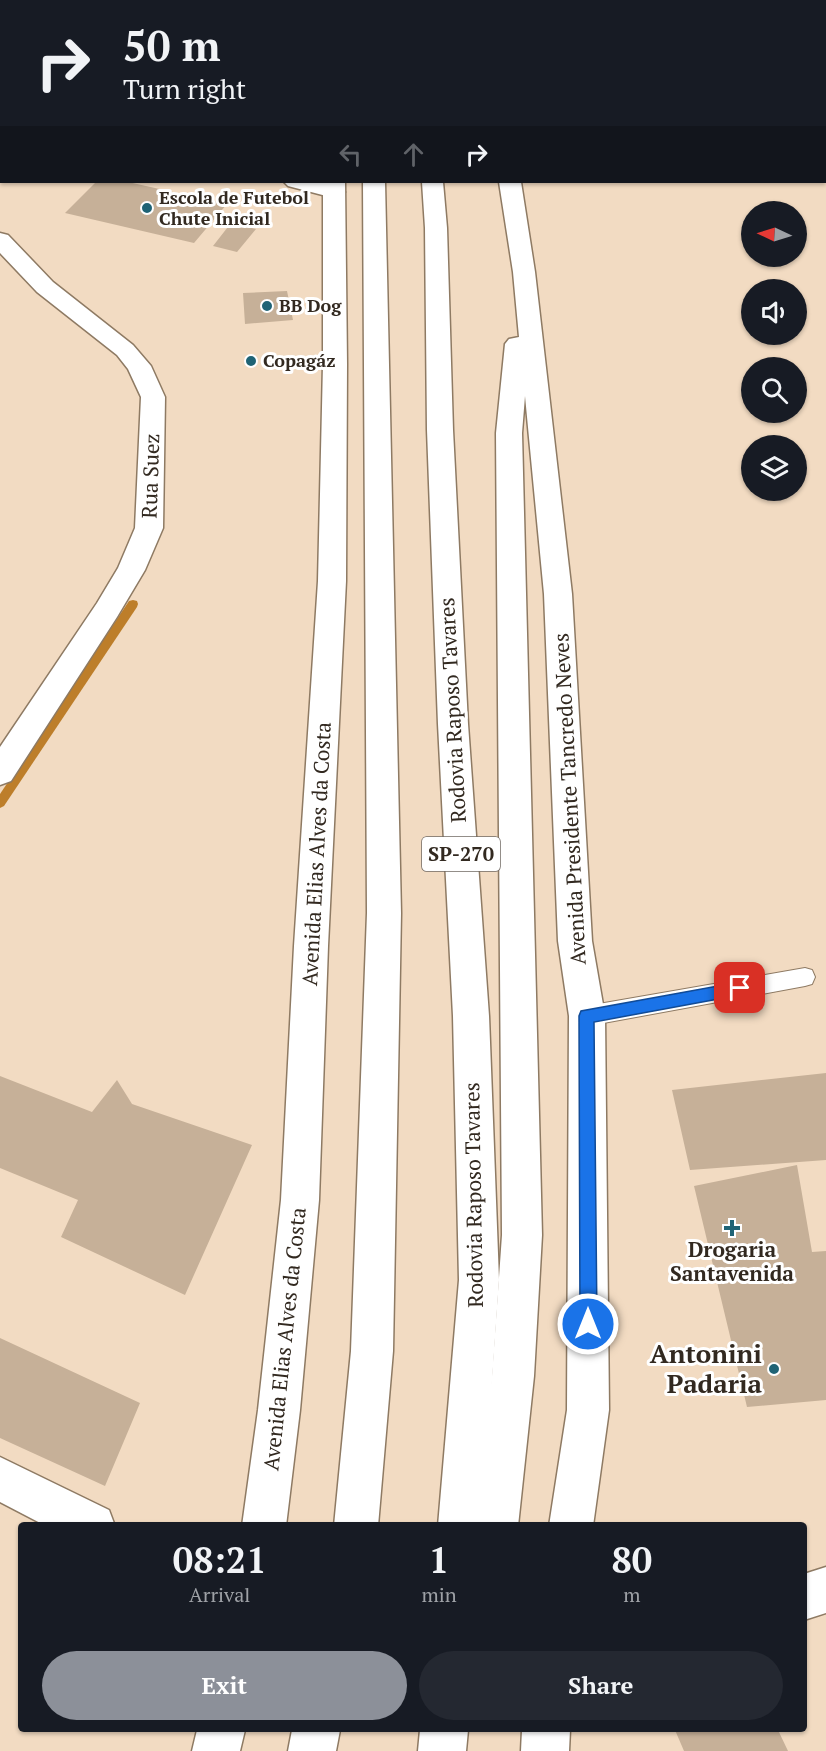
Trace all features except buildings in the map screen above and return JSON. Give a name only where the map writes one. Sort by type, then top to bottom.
[{"type":"main road","points":[[303,183],[334,187]]},
{"type":"main road","points":[[356,1522],[372,1351],[384,913],[374,183]]},
{"type":"main road","name":"Rodovia Raposo Tavares","points":[[432,183],[436,228],[440,430],[453,724],[471,1016],[479,1280],[460,1522]]},
{"type":"main road","name":"Avenida Presidente Tancredo Neves","points":[[510,183],[524,272],[558,594],[575,941],[587,1016],[588,1410],[572,1522]]},
{"type":"main road","name":"Avenida Elias Alves da Costa","points":[[265,1522],[279,1410],[300,1200],[311,946],[332,581],[334,187]]},
{"type":"main road","name":"Rua Suez","points":[[0,240],[45,287],[125,350],[139,366],[153,397],[149,528],[131,570],[113,600],[0,772]]},
{"type":"main road","points":[[495,1522],[513,1376],[522,1235],[509,433],[524,272]]},
{"type":"main road","points":[[0,1479],[85,1522]]},
{"type":"main road","points":[[807,1596],[826,1590]]},
{"type":"main road","points":[[216,1751],[221,1732]]},
{"type":"main road","points":[[312,1751],[316,1732]]},
{"type":"main road","points":[[442,1751],[444,1732]]},
{"type":"main road","points":[[457,1751],[461,1732]]},
{"type":"main road","points":[[545,1751],[546,1732]]},
{"type":"lane","points":[[587,1016],[805,977]]},
{"type":"waterway","points":[[0,803],[133,604]]},
{"type":"place","name":"Escola de Futebol Chute Inicial","points":[[147,208]]},
{"type":"place","name":"BB Dog","points":[[267,306]]},
{"type":"place","name":"Copagáz","points":[[251,361]]},
{"type":"place","name":"Drogaria Santavenida","points":[[732,1228]]},
{"type":"place","name":"Antonini Padaria","points":[[774,1369]]},
{"type":"route","points":[[588,1324],[587,1016],[740,988]]}]
